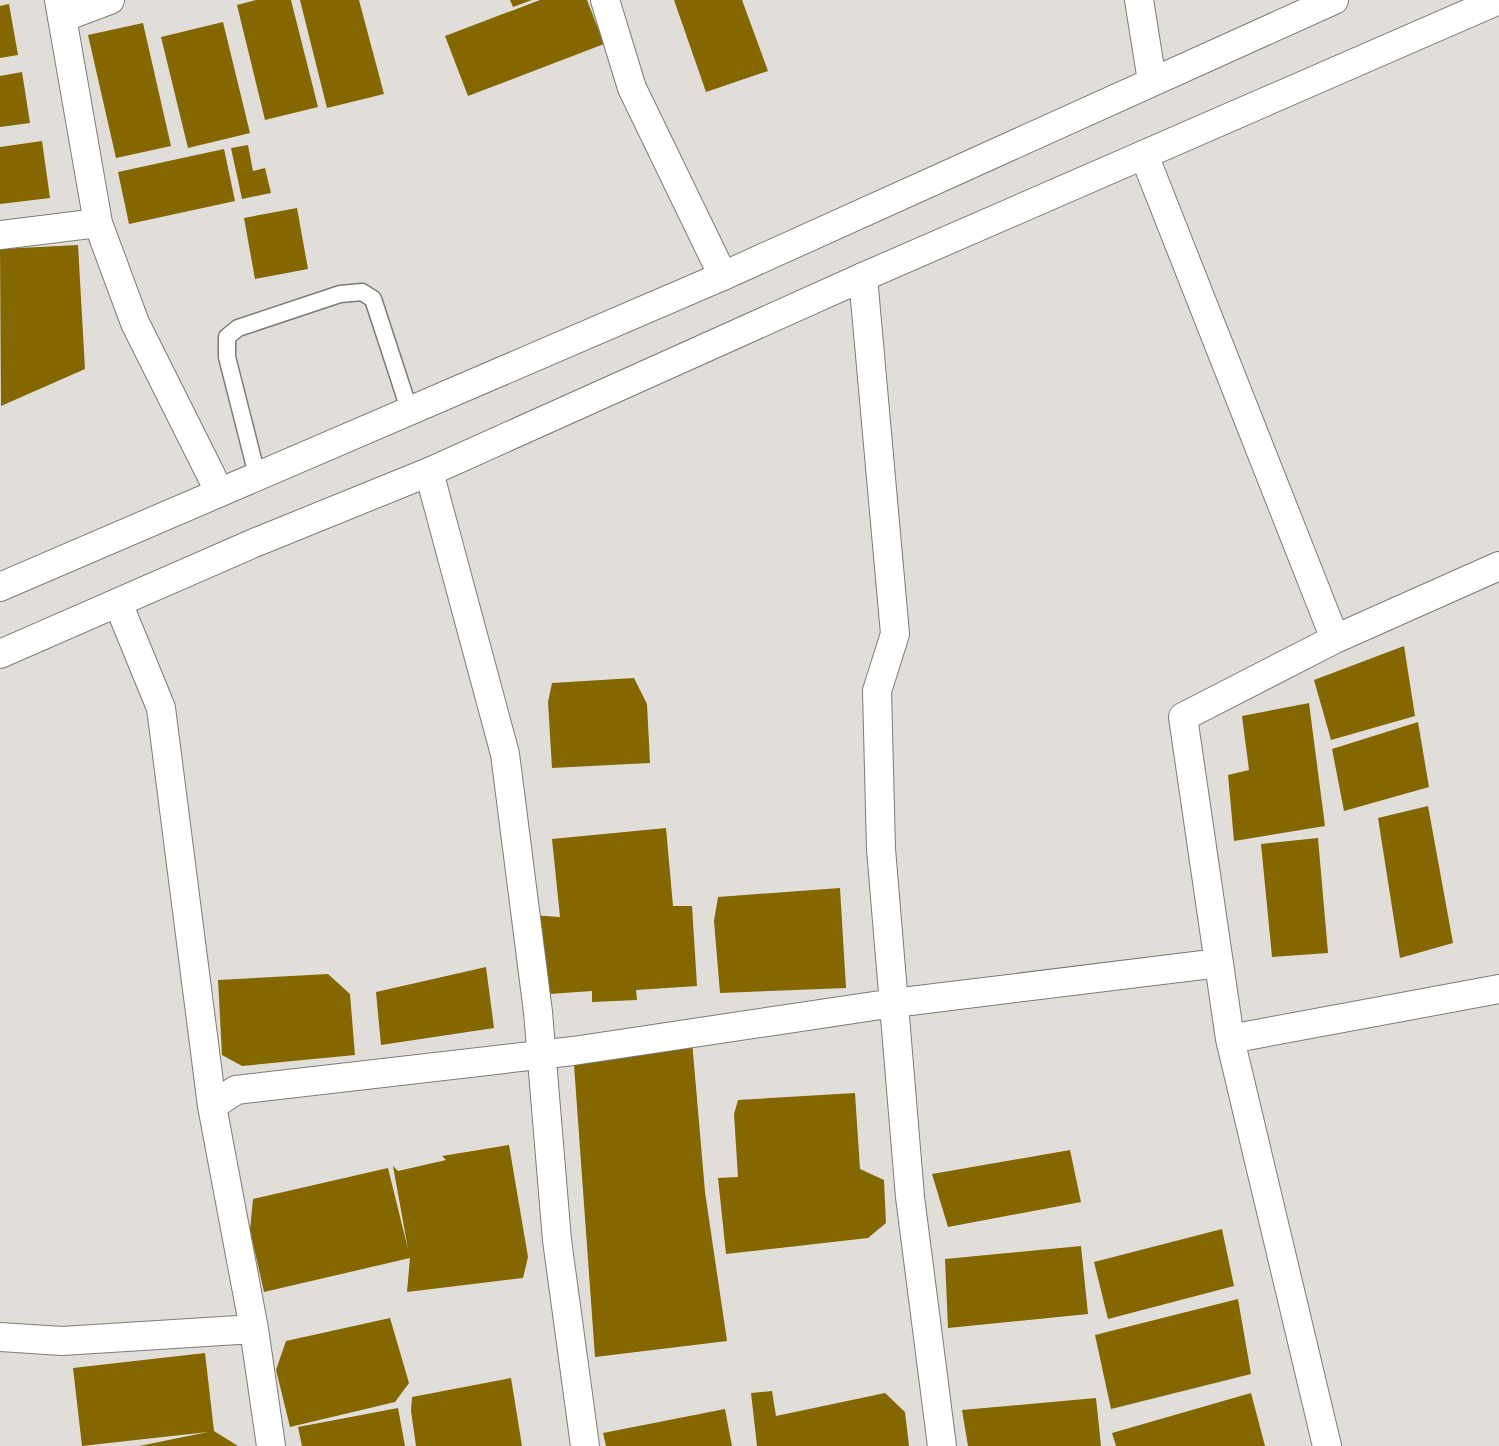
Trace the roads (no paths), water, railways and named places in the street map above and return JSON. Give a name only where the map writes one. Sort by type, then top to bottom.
[{"type":"main road","points":[[110,0],[61,9],[98,222],[134,323],[219,491]]},
{"type":"main road","points":[[605,0],[632,88],[723,276]]},
{"type":"main road","points":[[1139,0],[1152,81]]},
{"type":"main road","points":[[0,587],[409,409],[723,276],[1334,0]]},
{"type":"main road","points":[[0,654],[254,543],[429,472],[863,277],[1499,0]]},
{"type":"main road","points":[[1144,155],[1335,639]]},
{"type":"main road","points":[[0,235],[98,222]]},
{"type":"main road","points":[[863,277],[895,634],[877,691],[882,849],[910,1196],[942,1446]]},
{"type":"main road","points":[[429,472],[505,754],[541,1054],[557,1240],[585,1446]]},
{"type":"main road","points":[[1327,1446],[1230,1039],[1183,717],[1335,639],[1499,566]]},
{"type":"main road","points":[[118,603],[160,708],[212,1106],[254,1329],[271,1446]]},
{"type":"main road","points":[[212,1106],[236,1090],[541,1054],[894,1003],[1219,963]]},
{"type":"main road","points":[[1230,1039],[1499,989]]},
{"type":"main road","points":[[0,1337],[62,1341],[254,1329]]},
{"type":"lane","points":[[257,475],[227,357],[227,337],[238,328],[340,294],[362,292],[373,299],[409,409]]}]
